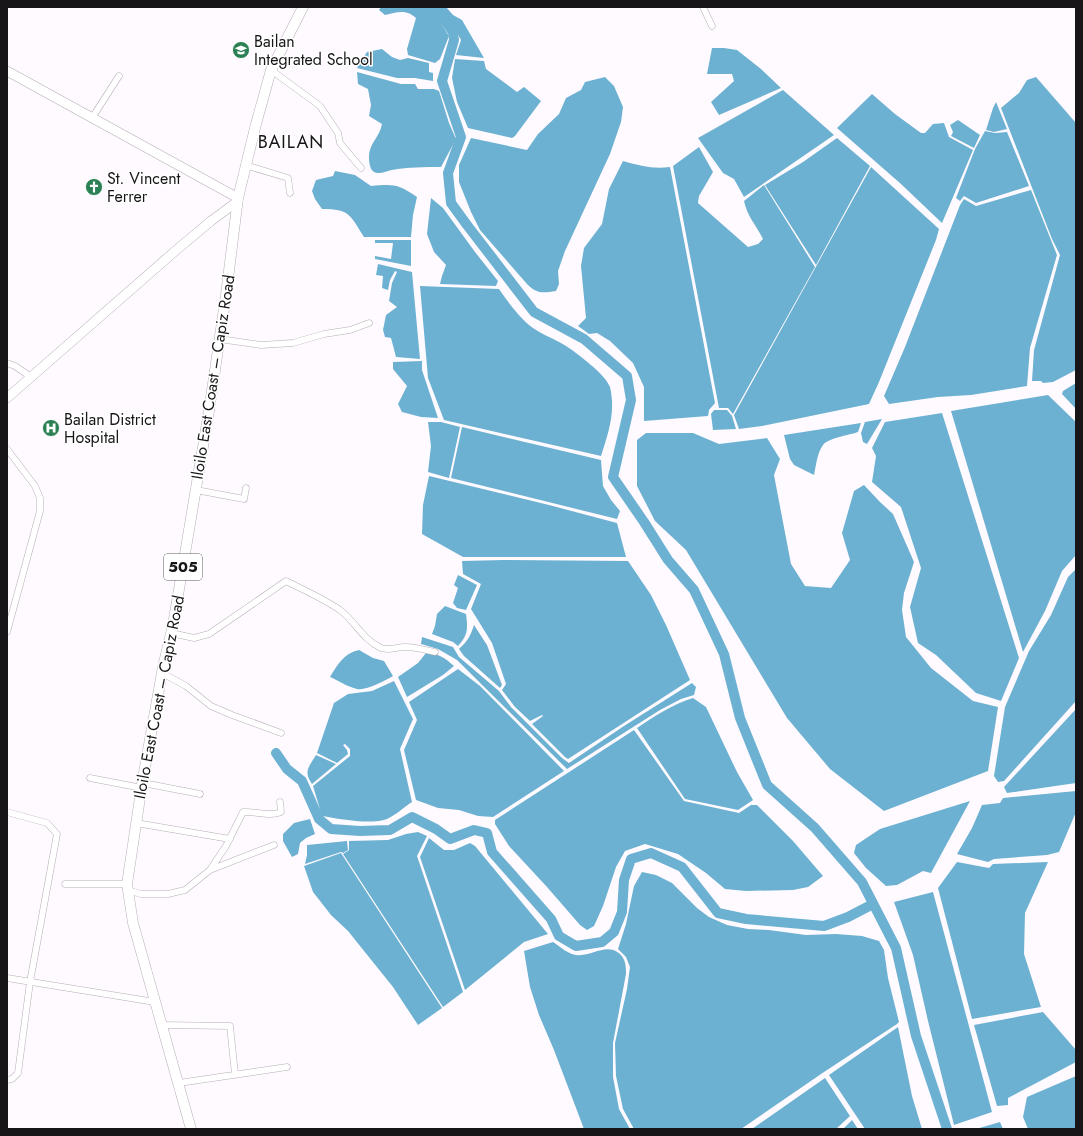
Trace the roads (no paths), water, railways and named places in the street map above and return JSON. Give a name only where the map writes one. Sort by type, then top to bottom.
[{"type":"main road","name":"Iloilo East Coast – Capiz Road","points":[[191,1129],[133,923],[127,887],[142,786],[196,490],[238,199],[245,165],[271,70],[303,7]]},
{"type":"main road","points":[[7,71],[238,199],[174,252],[7,398]]},
{"type":"street","points":[[703,7],[712,26]]},
{"type":"street","points":[[271,70],[320,106],[338,133],[340,143],[361,168]]},
{"type":"street","points":[[92,118],[119,76]]},
{"type":"street","points":[[245,165],[288,178],[290,193]]},
{"type":"street","points":[[219,339],[261,345],[293,343],[324,334],[350,330],[369,323]]},
{"type":"street","points":[[7,363],[31,377]]},
{"type":"street","points":[[7,449],[35,486],[40,498],[40,511],[7,632]]},
{"type":"street","points":[[196,490],[244,499],[246,488]]},
{"type":"street","points":[[171,633],[194,638],[209,634],[286,581],[342,611],[358,630],[372,643],[382,648],[388,650],[404,647],[435,652]]},
{"type":"street","points":[[162,673],[186,686],[211,706],[281,733]]},
{"type":"street","points":[[90,778],[200,794]]},
{"type":"street","points":[[210,870],[230,839],[243,812],[252,811],[276,814],[281,812],[280,802]]},
{"type":"street","points":[[7,812],[47,823],[57,834],[30,982],[18,1073],[12,1079],[7,1080]]},
{"type":"street","points":[[136,823],[230,839]]},
{"type":"street","points":[[65,884],[127,887],[140,894],[168,894],[185,890],[210,870],[274,845]]},
{"type":"street","points":[[7,978],[155,1002]]},
{"type":"street","points":[[161,1025],[230,1026],[235,1074]]},
{"type":"street","points":[[179,1083],[288,1067]]},
{"type":"water","points":[[381,7],[429,7],[449,36],[440,59],[435,63],[408,55],[407,49],[416,18],[405,12],[385,15],[379,10]]},
{"type":"water","points":[[440,7],[446,7],[453,15],[462,20],[484,58],[456,55],[461,40]]},
{"type":"water","points":[[712,48],[737,50],[761,69],[781,88],[719,115],[711,102],[734,81],[732,74],[707,74]]},
{"type":"water","points":[[382,49],[392,57],[400,60],[408,58],[429,63],[429,72],[433,73],[433,81],[415,78],[397,78],[357,68],[367,52]]},
{"type":"water","points":[[455,59],[484,61],[486,69],[517,92],[524,87],[541,101],[515,136],[512,138],[468,128],[457,102],[452,78]]},
{"type":"water","points":[[357,72],[401,84],[415,84],[418,89],[434,89],[439,91],[449,123],[456,139],[441,167],[404,168],[378,173],[372,171],[369,162],[369,155],[382,124],[369,116],[371,105],[368,89],[358,84]]},
{"type":"water","points":[[605,77],[614,86],[623,107],[621,122],[610,154],[565,251],[558,271],[559,284],[556,291],[537,291],[527,284],[480,230],[459,182],[459,165],[471,138],[527,150],[538,134],[559,114],[566,98],[581,90],[585,82]]},
{"type":"water","points":[[1036,77],[1076,123],[1076,370],[1053,382],[1043,383],[1041,381],[1032,381],[1034,350],[1060,255],[1052,239],[1001,108],[1019,93],[1027,80]]},
{"type":"water","points":[[783,90],[834,135],[744,197],[734,179],[723,173],[698,138]]},
{"type":"water","points":[[872,94],[895,114],[921,133],[925,133],[933,124],[944,123],[949,137],[973,150],[942,223],[901,184],[837,128]]},
{"type":"water","points":[[996,102],[1007,129],[994,132],[986,130]]},
{"type":"water","points":[[958,120],[980,135],[974,148],[951,136],[953,132],[950,125]]},
{"type":"water","points":[[985,131],[995,133],[1007,132],[1029,186],[976,203],[964,196],[960,201],[956,198],[975,149]]},
{"type":"water","points":[[837,138],[870,166],[816,265],[765,185],[803,162]]},
{"type":"water","points":[[699,147],[713,172],[699,196],[698,203],[748,247],[758,244],[763,239],[749,216],[744,201],[764,185],[815,267],[733,414],[728,408],[719,408],[673,166]]},
{"type":"water","points":[[623,161],[646,167],[670,167],[715,403],[709,410],[708,416],[644,421],[644,387],[633,363],[610,341],[597,333],[589,334],[578,326],[586,318],[581,266],[584,248],[602,224],[609,189]]},
{"type":"water","points":[[871,167],[939,229],[936,240],[869,404],[762,426],[739,429],[734,415]]},
{"type":"water","points":[[335,171],[355,175],[371,186],[391,185],[400,187],[417,197],[413,215],[411,237],[364,237],[352,218],[344,212],[331,209],[322,209],[315,199],[312,191],[316,180],[333,176]]},
{"type":"water","points":[[1031,190],[1057,255],[1030,348],[1027,386],[971,395],[938,397],[889,404],[884,396],[905,347],[960,205],[964,199],[976,206]]},
{"type":"water","points":[[431,198],[443,208],[498,281],[496,286],[440,284],[446,265],[434,252],[427,234]]},
{"type":"water","points":[[375,240],[411,240],[411,266],[375,259],[375,256],[391,259],[393,243],[375,243]]},
{"type":"water","points":[[378,264],[412,272],[420,359],[396,357],[391,338],[385,337],[383,330],[386,315],[397,307],[389,301],[392,283],[397,272],[395,271],[390,280],[388,290],[382,288],[383,276],[376,275]]},
{"type":"water","points":[[420,286],[499,289],[523,320],[537,330],[571,349],[597,371],[610,387],[612,396],[612,414],[601,456],[444,420],[428,378]]},
{"type":"water","points":[[422,361],[422,370],[438,418],[421,417],[402,412],[398,404],[407,386],[393,369],[393,362]]},
{"type":"water","points":[[1076,383],[1076,409],[1062,394],[1063,391]]},
{"type":"water","points":[[1048,395],[1076,422],[1076,555],[1062,571],[1045,611],[1023,652],[951,411]]},
{"type":"water","points":[[714,410],[727,410],[732,416],[736,429],[713,430],[711,414]]},
{"type":"water","points":[[942,413],[1019,658],[1001,701],[976,693],[936,655],[918,643],[910,607],[921,568],[901,507],[872,482],[876,456],[872,448],[885,422]]},
{"type":"water","points":[[882,419],[867,444],[863,442],[861,433],[865,422]]},
{"type":"water","points":[[428,422],[441,422],[460,427],[449,478],[428,472],[431,446]]},
{"type":"water","points":[[861,423],[858,432],[829,440],[823,445],[818,456],[814,475],[794,465],[790,459],[784,435]]},
{"type":"water","points":[[462,427],[601,460],[603,486],[611,500],[620,511],[617,519],[451,478]]},
{"type":"water","points":[[646,433],[693,433],[719,444],[767,438],[780,459],[774,475],[791,564],[805,586],[831,588],[850,560],[842,533],[854,491],[864,485],[893,514],[914,562],[904,593],[902,610],[906,637],[931,668],[973,701],[998,707],[988,771],[884,811],[830,769],[787,718],[686,550],[655,521],[637,486],[637,440]]},
{"type":"water","points":[[429,476],[617,523],[626,557],[463,557],[422,534],[423,505]]},
{"type":"water","points":[[462,561],[628,561],[651,595],[690,680],[568,759],[532,724],[543,716],[542,715],[530,721],[515,707],[502,690],[506,684],[492,643],[471,609],[481,584],[463,574]]},
{"type":"water","points":[[1076,569],[1076,701],[1004,781],[998,782],[994,776],[1005,707],[1029,651],[1051,615],[1068,577]]},
{"type":"water","points":[[458,575],[477,585],[466,610],[457,608],[453,603],[458,588],[454,585]]},
{"type":"water","points":[[445,606],[466,614],[466,632],[464,638],[458,646],[453,642],[432,634],[437,614]]},
{"type":"water","points":[[474,625],[487,645],[502,685],[500,688],[464,656],[459,649],[472,632]]},
{"type":"water","points":[[422,637],[453,647],[459,657],[499,691],[511,707],[562,758],[569,763],[692,683],[696,687],[694,695],[681,699],[660,710],[567,769],[457,660],[438,649],[421,644]]},
{"type":"water","points":[[359,650],[373,658],[384,661],[393,676],[365,689],[350,687],[330,677],[338,664],[345,657]]},
{"type":"water","points":[[426,653],[441,656],[454,666],[443,675],[407,697],[398,677],[418,663]]},
{"type":"water","points":[[458,669],[480,686],[564,771],[493,817],[478,816],[459,810],[438,808],[416,800],[404,750],[417,720],[409,702]]},
{"type":"water","points":[[394,681],[413,719],[400,749],[412,802],[387,819],[380,821],[355,821],[322,816],[313,786],[350,756],[350,749],[345,744],[343,745],[348,754],[337,763],[317,753],[334,703],[348,694],[372,691]]},
{"type":"water","points":[[693,698],[706,707],[737,772],[753,800],[738,810],[685,799],[637,728],[671,707]]},
{"type":"water","points":[[1076,709],[1076,783],[1007,793],[1004,787]]},
{"type":"water","points":[[634,730],[684,801],[739,813],[751,805],[757,805],[793,841],[823,876],[808,887],[793,890],[746,891],[725,889],[706,873],[678,854],[645,844],[625,851],[616,867],[603,906],[594,926],[587,930],[580,925],[509,846],[495,824],[495,820]]},
{"type":"water","points":[[316,755],[336,764],[312,784],[309,780],[307,772]]},
{"type":"water","points":[[1076,791],[1076,812],[1059,852],[1047,855],[994,859],[988,862],[957,854],[972,828],[982,805],[1000,803],[1003,798]]},
{"type":"water","points":[[970,801],[931,873],[923,871],[897,885],[886,886],[866,868],[854,853],[856,845],[880,829]]},
{"type":"water","points":[[310,819],[315,834],[306,838],[300,843],[298,854],[292,857],[283,841],[283,834],[294,823]]},
{"type":"water","points":[[418,832],[427,836],[417,856],[463,992],[443,1007],[343,854],[349,850],[349,841],[388,840]]},
{"type":"water","points":[[429,838],[444,850],[454,850],[470,843],[475,846],[548,934],[524,942],[465,990],[420,857]]},
{"type":"water","points":[[347,841],[348,850],[343,853],[341,852],[305,864],[307,845]]},
{"type":"water","points":[[341,853],[442,1008],[418,1025],[393,987],[348,931],[331,915],[313,892],[304,866]]},
{"type":"water","points":[[957,862],[989,868],[993,864],[1048,862],[1025,913],[1024,954],[1041,1007],[972,1019],[938,888]]},
{"type":"water","points":[[642,872],[656,875],[672,883],[697,908],[709,917],[727,925],[748,929],[806,935],[836,934],[862,936],[879,941],[884,950],[888,978],[899,1022],[741,1129],[634,1129],[623,1109],[616,1076],[615,1043],[627,989],[630,967],[626,957],[618,949],[626,924],[634,886]]},
{"type":"water","points":[[933,892],[992,1112],[954,1125],[913,955],[894,902]]},
{"type":"water","points":[[553,942],[567,952],[578,955],[585,955],[609,949],[620,954],[625,961],[626,974],[613,1043],[613,1077],[619,1109],[630,1129],[584,1129],[539,1015],[530,987],[524,951]]},
{"type":"water","points":[[1043,1012],[1076,1050],[1076,1062],[1008,1098],[1008,1105],[997,1106],[974,1025]]},
{"type":"water","points":[[898,1027],[912,1096],[922,1129],[865,1129],[829,1075]]},
{"type":"water","points":[[1076,1076],[1076,1129],[1028,1129],[1023,1117],[1027,1097]]},
{"type":"water","points":[[825,1078],[850,1116],[836,1129],[752,1129]]},
{"type":"water","points":[[852,1120],[858,1129],[843,1129]]},
{"type":"water","points":[[1000,1122],[1003,1129],[976,1129]]},
{"type":"waterway","points":[[435,7],[453,32],[454,40],[442,81],[461,137],[448,173],[451,203],[534,312],[584,339],[627,376],[631,400],[613,477],[668,560],[694,590],[724,654],[740,718],[767,785],[815,828],[862,882],[896,948],[916,1036],[947,1129]]},
{"type":"waterway","points":[[276,753],[287,769],[302,781],[319,819],[331,829],[360,831],[390,830],[412,817],[436,829],[450,839],[474,830],[487,833],[492,852],[551,919],[559,936],[576,946],[602,942],[614,932],[622,912],[624,880],[631,859],[651,853],[682,867],[718,913],[746,919],[824,926],[848,917],[873,904]]},
{"type":"place","name":"Bailan Integrated School","points":[[241,50]]},
{"type":"place","name":"St. Vincent Ferrer","points":[[94,187]]},
{"type":"place","name":"Bailan District Hospital","points":[[51,428]]},
{"type":"district","name":"BAILAN","points":[[291,142]]}]
